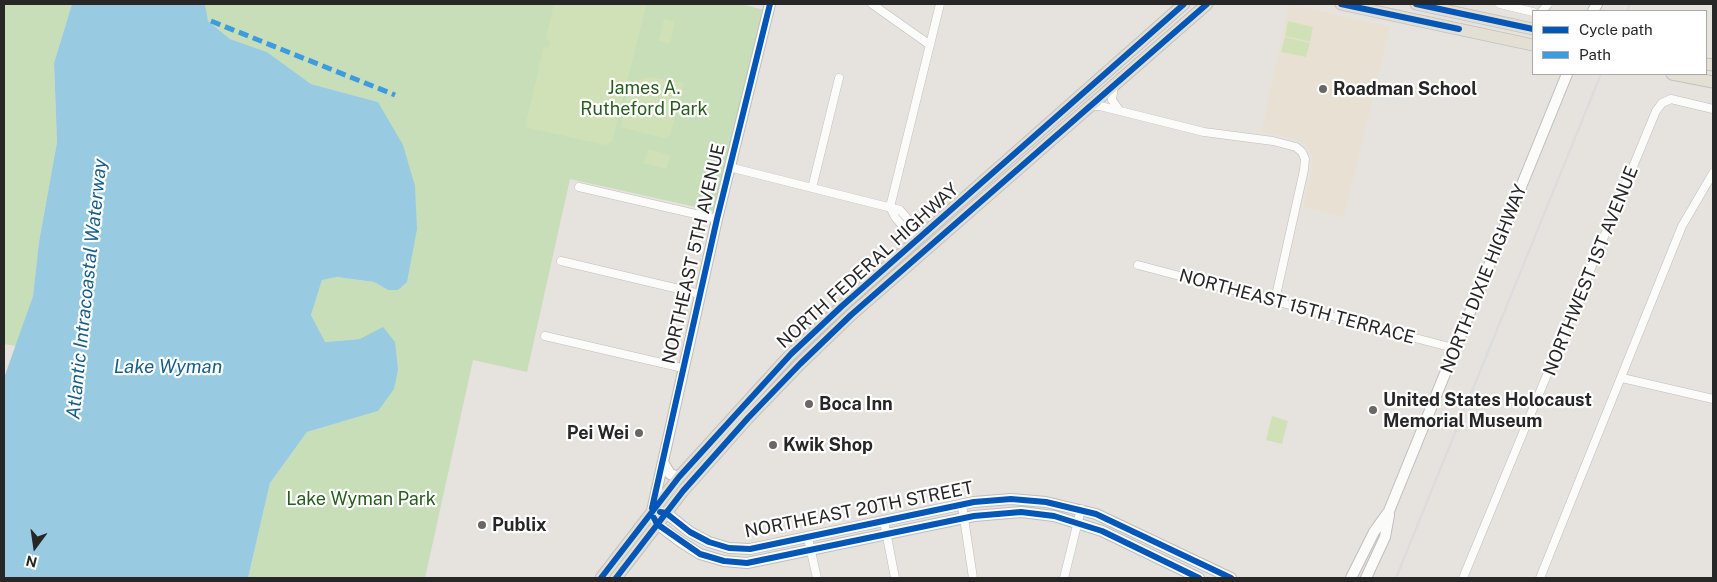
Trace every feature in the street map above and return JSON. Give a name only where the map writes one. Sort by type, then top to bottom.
[{"type":"main road","name":"NORTH FEDERAL HIGHWAY","points":[[601,578],[679,477],[739,408],[790,354],[1184,4]]},
{"type":"main road","name":"NORTH FEDERAL HIGHWAY","points":[[616,578],[666,513],[786,377],[851,315],[1207,4]]},
{"type":"main road","points":[[1340,4],[1532,45]]},
{"type":"main road","points":[[1416,4],[1532,28]]},
{"type":"main road","points":[[1105,75],[1105,94]]},
{"type":"main road","points":[[1677,75],[1713,82]]},
{"type":"main road","points":[[929,247],[929,236],[936,224]]},
{"type":"main road","points":[[912,262],[916,254],[919,238]]},
{"type":"main road","points":[[786,377],[791,362],[790,354]]},
{"type":"main road","points":[[739,408],[748,418]]},
{"type":"street","name":"NORTHEAST 5TH AVENUE","points":[[652,511],[729,167],[770,4]]},
{"type":"street","points":[[872,4],[930,45]]},
{"type":"street","points":[[890,207],[940,4]]},
{"type":"street","points":[[1500,4],[1532,12]]},
{"type":"street","name":"NORTH DIXIE HIGHWAY","points":[[1366,578],[1385,537],[1389,512],[1567,75]]},
{"type":"street","points":[[812,188],[839,78]]},
{"type":"street","points":[[1114,85],[1112,100],[1120,111]]},
{"type":"street","name":"NORTHWEST 1ST AVENUE","points":[[1463,578],[1656,111],[1662,103],[1670,99],[1713,109]]},
{"type":"street","points":[[1090,106],[1120,111],[1204,132],[1273,141],[1296,147],[1302,152],[1306,159],[1304,170],[1275,300]]},
{"type":"street","points":[[729,167],[900,210],[913,225],[919,238]]},
{"type":"street","points":[[1540,578],[1682,226],[1713,174]]},
{"type":"street","points":[[579,187],[717,219]]},
{"type":"street","points":[[561,262],[700,294]]},
{"type":"street","name":"NORTHEAST 15TH TERRACE","points":[[1138,265],[1456,348]]},
{"type":"street","points":[[842,306],[851,315]]},
{"type":"street","points":[[545,336],[683,368]]},
{"type":"street","points":[[1622,378],[1713,399]]},
{"type":"street","points":[[663,462],[670,474],[679,477]]},
{"type":"street","name":"NORTHEAST 20TH STREET","points":[[652,511],[666,513],[698,537],[723,546],[759,549],[962,505],[1022,499],[1081,509],[1113,522],[1231,578]]},
{"type":"street","points":[[962,505],[973,578]]},
{"type":"street","points":[[1064,578],[1081,509]]},
{"type":"street","points":[[652,511],[657,524]]},
{"type":"street","name":"NORTHEAST 20TH STREET","points":[[657,524],[690,549],[720,560],[759,562],[964,518],[1006,512],[1054,516],[1102,531],[1198,578]]},
{"type":"street","name":"NORTH DIXIE HIGHWAY","points":[[1351,578],[1374,532],[1389,512]]},
{"type":"street","points":[[884,521],[895,578]]},
{"type":"street","points":[[808,538],[817,578]]},
{"type":"street","points":[[720,560],[723,546]]},
{"type":"shaded area","name":"Roadman School","points":[[1289,4],[1390,27],[1344,217],[1303,207],[1312,169],[1312,156],[1306,145],[1293,138],[1261,132]]},
{"type":"green space","points":[[4,4],[72,4],[54,63],[57,142],[39,242],[33,296],[16,346],[4,344]]},
{"type":"green space","name":"Lake Wyman Park","points":[[205,4],[741,4],[764,10],[714,211],[570,179],[527,372],[473,360],[425,578],[248,578],[270,483],[307,432],[378,411],[360,339],[324,342],[311,315],[322,280],[336,277],[374,282],[388,290],[378,102],[311,84],[267,52],[230,39],[208,21]]},
{"type":"green space","points":[[554,4],[646,5],[612,141],[606,145],[525,127],[544,47],[548,48],[550,41],[546,39]]},
{"type":"green space","points":[[664,19],[675,21],[670,44],[659,41]]},
{"type":"green space","points":[[1288,21],[1313,27],[1310,42],[1285,36]]},
{"type":"green space","points":[[1285,37],[1310,43],[1306,57],[1281,52]]},
{"type":"green space","name":"James A. Rutheford Park","points":[[649,77],[684,83],[670,135],[664,138],[621,127],[630,84]]},
{"type":"green space","points":[[648,149],[670,155],[666,169],[644,163]]},
{"type":"green space","points":[[1272,416],[1288,421],[1282,444],[1266,440]]},
{"type":"water","name":"Lake Wyman","points":[[72,4],[205,4],[208,21],[230,39],[267,52],[311,84],[378,102],[403,145],[415,186],[417,229],[407,282],[398,290],[388,290],[374,282],[337,277],[322,280],[311,315],[325,342],[360,339],[383,327],[395,342],[398,370],[394,389],[378,411],[307,432],[270,483],[248,578],[4,578],[4,378],[33,296],[39,242],[57,142],[54,63]]},
{"type":"railway","points":[[1627,10],[1630,4]]},
{"type":"railway","points":[[1396,578],[1601,75]]},
{"type":"marked path","points":[[211,21],[395,95]]},
{"type":"cycle path","points":[[652,508],[717,219],[770,4]]},
{"type":"cycle path","points":[[601,578],[679,477],[791,354],[842,306],[1184,4]]},
{"type":"cycle path","points":[[616,578],[683,491],[748,418],[800,364],[851,315],[1207,4]]},
{"type":"cycle path","points":[[1341,4],[1459,29]]},
{"type":"cycle path","points":[[1416,4],[1532,29]]},
{"type":"cycle path","points":[[660,512],[666,513],[690,532],[709,542],[729,548],[750,549],[974,502],[1011,499],[1046,502],[1096,514],[1231,578]]},
{"type":"cycle path","points":[[654,518],[657,524],[700,554],[724,561],[747,563],[974,516],[1021,512],[1054,516],[1102,531],[1199,578]]},
{"type":"place","name":"Roadman School","points":[[1323,89]]},
{"type":"place","name":"Boca Inn","points":[[809,404]]},
{"type":"place","name":"United States Holocaust Memorial Museum","points":[[1373,410]]},
{"type":"place","name":"Pei Wei","points":[[639,433]]},
{"type":"place","name":"Kwik Shop","points":[[773,445]]},
{"type":"place","name":"Publix","points":[[482,525]]},
{"type":"water label","name":"Atlantic Intracoastal Waterway","points":[[87,289]]}]
